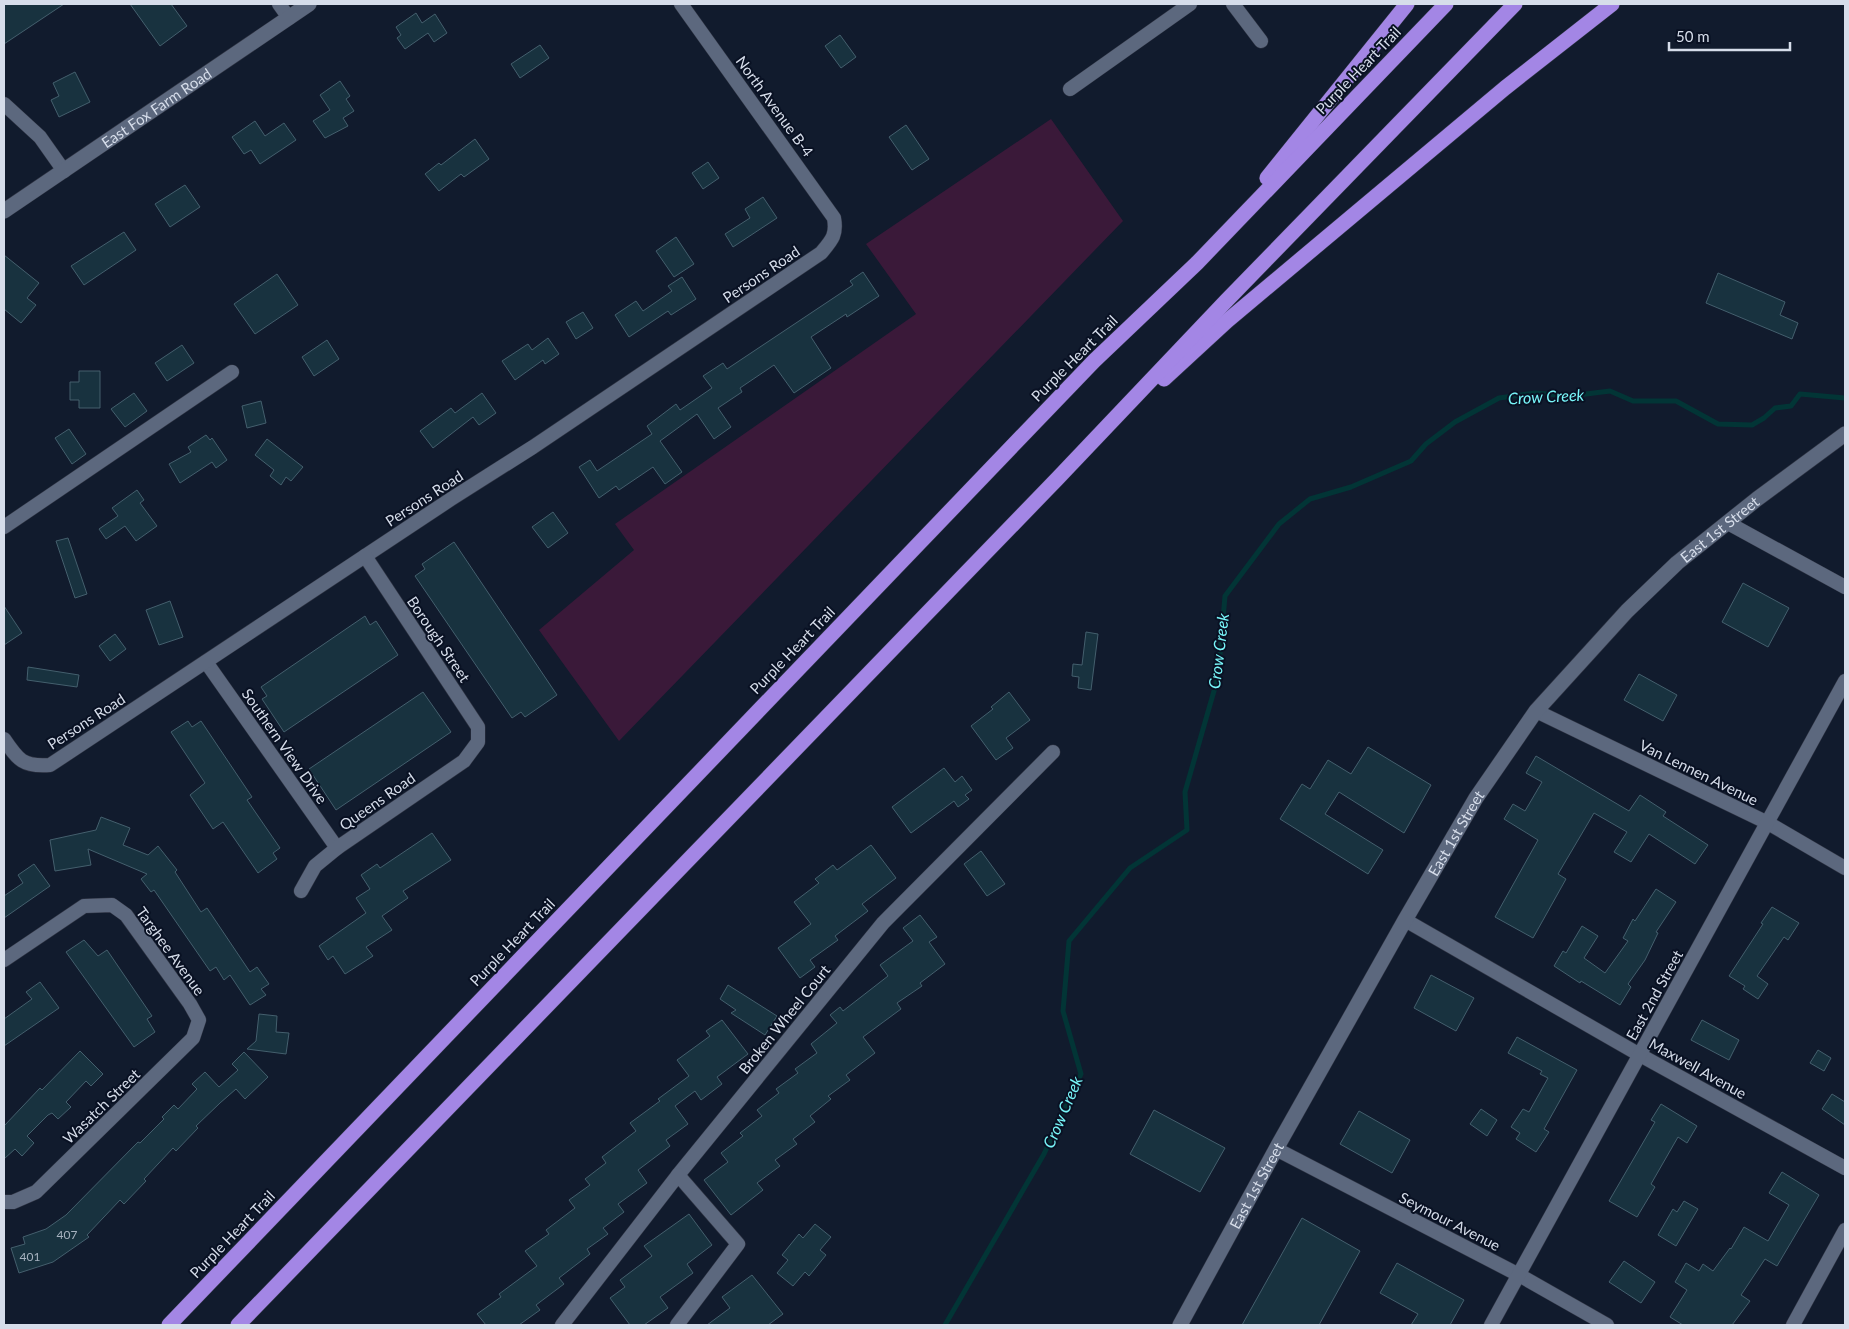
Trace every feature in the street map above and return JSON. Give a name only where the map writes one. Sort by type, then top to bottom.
[{"type":"highway","points":[[1197,263],[1407,4]]},
{"type":"highway","name":"Purple Heart Trail","points":[[169,1325],[1094,360],[1197,263],[1446,4]]},
{"type":"highway","points":[[238,1325],[1515,4]]},
{"type":"highway","points":[[1057,479],[1227,321],[1505,88],[1612,4]]},
{"type":"street","points":[[279,4],[289,18]]},
{"type":"street","name":"East Fox Farm Road","points":[[4,212],[309,4]]},
{"type":"street","name":"North Avenue B-4","points":[[682,4],[826,205],[834,218],[836,230]]},
{"type":"street","points":[[1070,90],[1190,4]]},
{"type":"street","points":[[1233,4],[1261,41]]},
{"type":"street","points":[[4,104],[40,137],[64,171]]},
{"type":"street","name":"Persons Road","points":[[4,739],[17,758],[34,766],[50,764],[533,447],[810,260],[831,242],[836,230]]},
{"type":"street","points":[[4,527],[232,372]]},
{"type":"street","name":"East 1st Street","points":[[1180,1325],[1276,1149],[1405,920],[1476,798],[1536,711],[1627,611],[1677,563],[1757,499],[1845,434]]},
{"type":"street","points":[[1728,523],[1845,587]]},
{"type":"street","name":"Borough Street","points":[[365,556],[478,727],[478,742]]},
{"type":"street","name":"Southern View Drive","points":[[206,662],[337,848]]},
{"type":"street","name":"East 2nd Street","points":[[1491,1325],[1845,681]]},
{"type":"street","name":"Van Lennen Avenue","points":[[1536,711],[1768,823],[1845,868]]},
{"type":"street","name":"Queens Road","points":[[301,891],[315,866],[337,848],[464,761],[478,742]]},
{"type":"street","name":"Broken Wheel Court","points":[[562,1325],[678,1174],[883,923],[1053,752]]},
{"type":"street","name":"Targhee Avenue","points":[[4,960],[84,906],[112,905],[126,915],[190,1004],[199,1020]]},
{"type":"street","name":"Maxwell Avenue","points":[[1405,920],[1845,1168]]},
{"type":"street","name":"Wasatch Street","points":[[8,1202],[36,1192],[193,1038],[199,1020]]},
{"type":"street","name":"Seymour Avenue","points":[[1276,1149],[1519,1275],[1607,1325]]},
{"type":"street","points":[[677,1325],[738,1244],[678,1174]]},
{"type":"street","points":[[1793,1325],[1845,1230]]},
{"type":"shaded area","points":[[1051,119],[1123,221],[619,741],[539,630],[634,550],[615,524],[916,314],[866,244]]},
{"type":"building","points":[[4,4],[64,4],[4,44]]},
{"type":"building","points":[[130,4],[171,4],[187,26],[160,46]]},
{"type":"building","points":[[416,13],[422,23],[435,14],[447,33],[434,42],[428,33],[405,49],[397,38],[401,35],[396,27]]},
{"type":"building","points":[[840,35],[856,57],[841,68],[825,46]]},
{"type":"building","points":[[540,45],[549,58],[520,78],[511,64]]},
{"type":"building","points":[[75,72],[90,102],[59,117],[51,100],[59,96],[53,83]]},
{"type":"building","points":[[340,81],[350,96],[346,99],[354,111],[343,118],[348,126],[325,138],[313,121],[330,110],[320,95]]},
{"type":"building","points":[[255,121],[265,136],[284,123],[296,140],[260,164],[251,150],[244,154],[232,137]]},
{"type":"building","points":[[906,125],[929,159],[912,170],[889,137]]},
{"type":"building","points":[[475,139],[489,159],[464,177],[461,174],[439,191],[425,174],[439,163],[441,165]]},
{"type":"building","points":[[708,162],[719,178],[703,189],[692,173]]},
{"type":"building","points":[[185,185],[200,207],[170,227],[155,204]]},
{"type":"building","points":[[763,197],[777,218],[733,247],[725,234],[750,218],[745,209]]},
{"type":"building","points":[[124,232],[136,250],[84,285],[71,266]]},
{"type":"building","points":[[676,237],[694,264],[674,277],[656,251]]},
{"type":"building","points":[[4,255],[39,283],[27,298],[36,305],[21,323],[4,309]]},
{"type":"building","points":[[863,272],[879,296],[847,317],[846,314],[811,337],[831,368],[794,393],[774,365],[740,388],[742,392],[718,408],[731,427],[714,439],[697,414],[660,441],[682,472],[665,484],[653,467],[619,490],[616,486],[599,498],[579,467],[590,460],[597,471],[652,434],[647,426],[676,404],[680,410],[712,388],[703,376],[723,363],[727,369],[853,285],[850,281]]},
{"type":"building","points":[[1718,273],[1785,302],[1780,315],[1798,323],[1792,339],[1706,303]]},
{"type":"building","points":[[277,274],[298,305],[255,334],[234,304]]},
{"type":"building","points":[[682,277],[696,299],[671,315],[668,311],[629,337],[615,315],[636,301],[643,311],[672,291],[668,286]]},
{"type":"building","points":[[583,312],[593,328],[576,339],[566,322]]},
{"type":"building","points":[[548,338],[559,354],[545,364],[543,360],[515,380],[502,361],[528,344],[532,350]]},
{"type":"building","points":[[327,340],[339,359],[314,376],[302,357]]},
{"type":"building","points":[[182,345],[194,363],[167,381],[155,363]]},
{"type":"building","points":[[79,371],[100,371],[100,408],[79,408],[79,400],[70,400],[70,382],[79,382]]},
{"type":"building","points":[[134,393],[147,411],[125,427],[111,409]]},
{"type":"building","points":[[482,393],[496,413],[479,425],[473,417],[433,448],[420,431],[451,408],[455,413]]},
{"type":"building","points":[[261,401],[266,423],[247,428],[242,406]]},
{"type":"building","points":[[69,429],[86,454],[72,464],[55,438]]},
{"type":"building","points":[[206,435],[210,440],[212,438],[227,460],[216,468],[212,462],[180,483],[169,464],[191,452],[188,447]]},
{"type":"building","points":[[267,439],[303,467],[291,481],[286,477],[281,485],[270,476],[274,470],[255,455]]},
{"type":"building","points":[[137,490],[144,500],[140,503],[157,526],[136,541],[125,526],[106,539],[99,529],[118,516],[112,508]]},
{"type":"building","points":[[553,512],[568,533],[548,548],[532,527]]},
{"type":"building","points":[[68,538],[87,594],[75,598],[56,541]]},
{"type":"building","points":[[454,542],[557,695],[525,717],[521,712],[512,718],[415,576],[425,569],[422,564]]},
{"type":"building","points":[[1743,583],[1789,608],[1768,647],[1722,622]]},
{"type":"building","points":[[170,601],[183,637],[159,645],[146,610]]},
{"type":"building","points":[[4,606],[22,633],[4,645]]},
{"type":"building","points":[[365,616],[370,625],[376,621],[398,655],[284,732],[262,699],[267,696],[261,687]]},
{"type":"building","points":[[1086,632],[1098,634],[1091,690],[1078,688],[1079,677],[1072,676],[1073,664],[1082,665]]},
{"type":"building","points":[[115,634],[126,649],[110,661],[99,646]]},
{"type":"building","points":[[28,667],[79,675],[77,687],[27,680]]},
{"type":"building","points":[[1639,674],[1677,695],[1663,721],[1624,700]]},
{"type":"building","points":[[423,692],[451,732],[336,810],[309,769]]},
{"type":"building","points":[[1009,692],[1030,720],[1006,738],[1013,748],[996,760],[971,726],[993,709],[991,707]]},
{"type":"building","points":[[188,721],[192,727],[201,721],[252,797],[247,800],[280,848],[273,853],[277,859],[258,873],[223,822],[213,829],[190,795],[205,783],[171,732]]},
{"type":"building","points":[[1368,747],[1431,785],[1404,833],[1339,792],[1325,814],[1383,850],[1368,874],[1280,819],[1302,784],[1310,789],[1328,760],[1351,774]]},
{"type":"building","points":[[1536,756],[1629,811],[1640,795],[1666,812],[1663,816],[1708,845],[1695,864],[1649,834],[1631,862],[1614,852],[1627,832],[1594,813],[1558,874],[1566,879],[1533,938],[1495,917],[1538,840],[1504,819],[1513,804],[1525,811],[1542,782],[1526,773]]},
{"type":"building","points":[[944,768],[955,782],[962,776],[972,790],[965,795],[969,799],[958,807],[954,801],[911,833],[892,807]]},
{"type":"building","points":[[101,817],[130,828],[123,845],[148,855],[158,846],[177,870],[175,872],[201,912],[207,908],[250,972],[257,967],[269,984],[261,989],[266,995],[250,1005],[230,975],[224,980],[216,967],[210,971],[154,890],[151,892],[141,879],[147,874],[88,849],[91,865],[55,871],[50,840],[96,830]]},
{"type":"building","points":[[432,833],[451,860],[403,891],[408,898],[382,916],[392,930],[366,947],[373,956],[345,974],[333,956],[328,960],[319,946],[366,913],[356,898],[370,889],[361,875],[377,864],[380,868]]},
{"type":"building","points":[[871,845],[896,878],[862,904],[868,911],[835,936],[838,940],[810,960],[815,967],[800,978],[778,948],[811,924],[794,902],[819,883],[815,879],[833,865],[837,870]]},
{"type":"building","points":[[981,851],[1005,884],[987,896],[964,864]]},
{"type":"building","points":[[34,864],[50,886],[4,918],[4,896],[23,883],[18,875]]},
{"type":"building","points":[[1656,889],[1676,902],[1656,932],[1658,933],[1645,960],[1628,984],[1631,987],[1620,1005],[1554,966],[1563,951],[1566,953],[1582,926],[1598,936],[1584,958],[1605,973],[1628,941],[1623,938],[1633,919],[1635,921]]},
{"type":"building","points":[[1772,907],[1799,923],[1788,940],[1784,937],[1757,976],[1768,984],[1758,999],[1743,989],[1745,986],[1729,976]]},
{"type":"building","points":[[920,915],[937,937],[929,942],[945,964],[920,983],[922,986],[897,1003],[901,1009],[863,1037],[875,1053],[846,1075],[850,1080],[828,1096],[831,1099],[810,1116],[815,1122],[793,1139],[797,1144],[775,1160],[780,1166],[757,1183],[763,1190],[731,1215],[704,1180],[728,1162],[721,1153],[743,1136],[740,1133],[762,1116],[757,1110],[779,1093],[776,1089],[798,1073],[795,1069],[817,1053],[811,1044],[837,1023],[830,1015],[840,1007],[843,1011],[888,976],[880,965],[913,941],[903,928]]},
{"type":"building","points":[[84,940],[98,956],[107,950],[152,1016],[147,1019],[155,1032],[134,1047],[66,952]]},
{"type":"building","points":[[1431,975],[1474,998],[1456,1031],[1414,1008]]},
{"type":"building","points":[[40,982],[59,1008],[4,1046],[4,1019],[32,999],[26,992]]},
{"type":"building","points":[[728,985],[777,1016],[765,1035],[731,1013],[736,1010],[720,999]]},
{"type":"building","points":[[259,1014],[277,1016],[276,1032],[289,1033],[286,1054],[247,1049],[256,1041]]},
{"type":"building","points":[[722,1020],[748,1054],[717,1077],[722,1084],[701,1100],[695,1091],[675,1106],[688,1124],[666,1140],[670,1146],[638,1170],[647,1183],[618,1204],[624,1212],[603,1228],[608,1234],[587,1249],[590,1254],[559,1278],[564,1284],[536,1305],[540,1310],[519,1325],[486,1325],[477,1314],[501,1297],[499,1294],[537,1266],[525,1251],[549,1234],[546,1230],[575,1208],[569,1200],[590,1185],[585,1179],[606,1163],[602,1157],[636,1131],[630,1123],[689,1076],[677,1060],[710,1036],[706,1031]]},
{"type":"building","points":[[1702,1020],[1739,1040],[1729,1060],[1691,1040]]},
{"type":"building","points":[[1517,1037],[1577,1070],[1544,1129],[1549,1132],[1536,1152],[1516,1139],[1520,1133],[1511,1127],[1523,1109],[1529,1112],[1548,1078],[1540,1074],[1542,1071],[1508,1053]]},
{"type":"building","points":[[1818,1050],[1831,1058],[1824,1071],[1810,1063]]},
{"type":"building","points":[[80,1051],[103,1074],[91,1086],[86,1081],[66,1102],[71,1107],[58,1119],[52,1113],[48,1115],[27,1136],[34,1143],[22,1156],[15,1149],[4,1159],[4,1126],[40,1088],[42,1090]]},
{"type":"building","points":[[244,1052],[268,1077],[245,1099],[236,1089],[220,1103],[196,1126],[198,1128],[176,1151],[173,1148],[124,1204],[120,1200],[87,1235],[89,1237],[53,1262],[19,1273],[11,1248],[25,1244],[23,1237],[46,1229],[66,1215],[138,1142],[140,1143],[164,1119],[162,1117],[174,1105],[178,1109],[197,1089],[192,1084],[205,1072],[219,1087],[238,1070],[232,1064]]},
{"type":"building","points":[[1832,1094],[1845,1102],[1845,1125],[1822,1109]]},
{"type":"building","points":[[1661,1104],[1697,1126],[1687,1143],[1678,1137],[1651,1184],[1655,1187],[1637,1217],[1609,1201],[1655,1122],[1651,1120]]},
{"type":"building","points":[[1481,1109],[1497,1120],[1487,1136],[1470,1124]]},
{"type":"building","points":[[1154,1110],[1225,1148],[1200,1192],[1130,1154]]},
{"type":"building","points":[[1359,1111],[1410,1140],[1392,1173],[1340,1144]]},
{"type":"building","points":[[1782,1172],[1819,1195],[1777,1266],[1765,1259],[1741,1295],[1750,1301],[1732,1325],[1683,1325],[1670,1317],[1687,1290],[1675,1282],[1686,1263],[1699,1271],[1703,1264],[1713,1271],[1731,1249],[1744,1227],[1768,1241],[1789,1205],[1769,1193]]},
{"type":"building","points":[[1684,1201],[1698,1209],[1676,1246],[1658,1235],[1673,1209],[1677,1212]]},
{"type":"building","points":[[689,1214],[712,1245],[687,1264],[693,1273],[660,1297],[668,1308],[644,1325],[630,1325],[610,1298],[625,1287],[620,1280],[652,1256],[644,1246]]},
{"type":"building","points":[[1302,1218],[1360,1251],[1319,1325],[1242,1325]]},
{"type":"building","points":[[815,1224],[831,1237],[820,1250],[826,1255],[809,1276],[805,1272],[793,1286],[777,1273],[788,1260],[782,1255],[799,1234],[803,1238]]},
{"type":"building","points":[[1624,1261],[1655,1282],[1641,1303],[1609,1282]]},
{"type":"building","points":[[1397,1263],[1464,1300],[1450,1325],[1411,1325],[1418,1314],[1380,1293]]},
{"type":"building","points":[[752,1275],[783,1314],[768,1325],[707,1325],[730,1308],[722,1297]]},
{"type":"waterway","name":"Crow Creek","points":[[945,1325],[1044,1154],[1081,1074],[1063,1011],[1069,941],[1130,868],[1187,830],[1185,792],[1218,677],[1225,596],[1279,524],[1310,499],[1351,487],[1411,461],[1426,444],[1455,422],[1499,398],[1535,393],[1570,396],[1610,391],[1633,401],[1676,401],[1718,424],[1752,425],[1764,418],[1775,408],[1791,406],[1800,394],[1845,398]]}]
